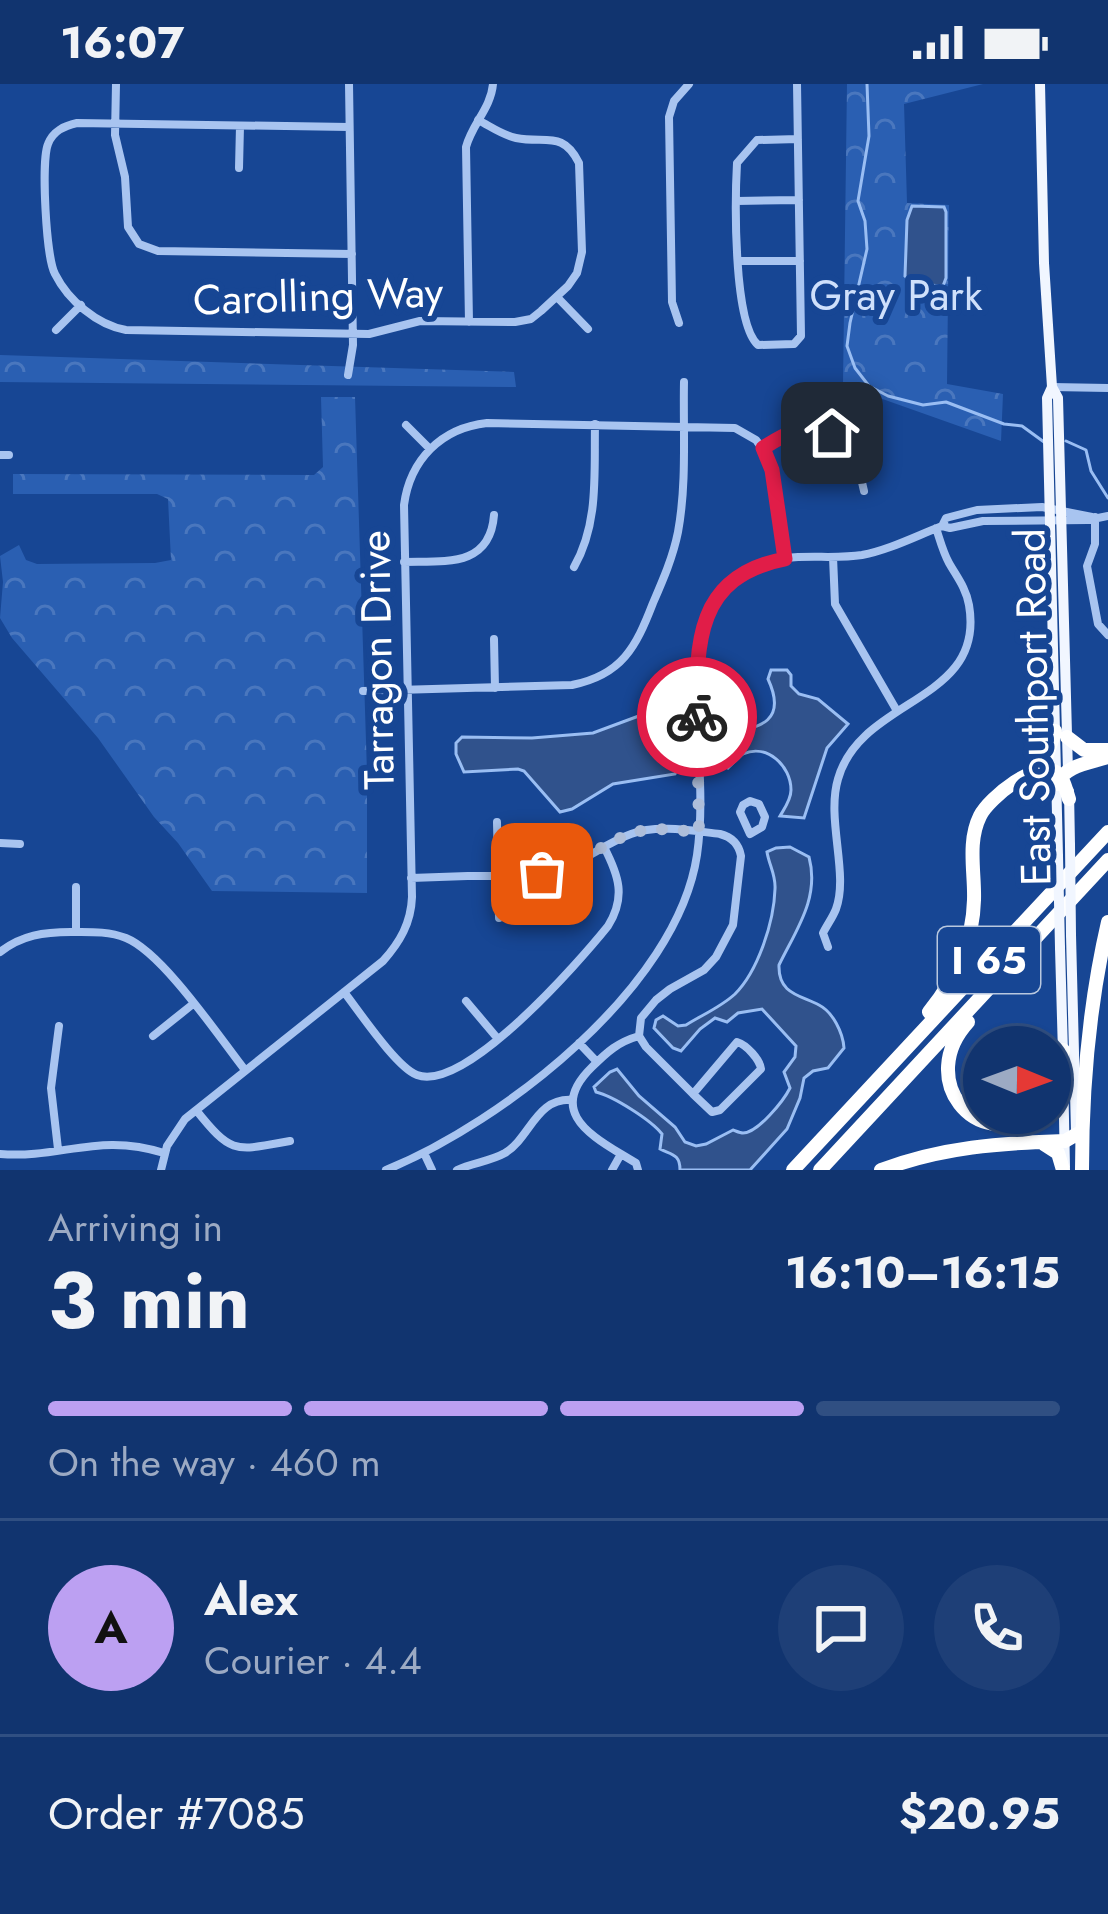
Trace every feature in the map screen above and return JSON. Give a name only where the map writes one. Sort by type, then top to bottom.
[{"type":"highway","points":[[1034,774],[1061,734],[1084,750],[1108,754]]},
{"type":"highway","points":[[1060,776],[1108,754]]},
{"type":"highway","points":[[871,1087],[959,965],[973,919],[974,842],[981,814],[1000,790],[1049,770],[1060,776],[1069,799]]},
{"type":"highway","name":"I 65","points":[[794,1170],[1108,832]]},
{"type":"highway","name":"I 65","points":[[820,1170],[1108,860]]},
{"type":"highway","points":[[1079,1170],[1090,1019],[1108,922]]},
{"type":"highway","points":[[965,1026],[1010,975],[1016,958]]},
{"type":"highway","points":[[963,1028],[948,1056],[947,1075],[963,1106]]},
{"type":"highway","points":[[881,1170],[962,1147],[1071,1137]]},
{"type":"highway","points":[[1040,1142],[1058,1153],[1064,1170]]},
{"type":"main road","name":"East Southport Road","points":[[1040,84],[1044,263],[1052,387],[1058,398],[1053,427],[1062,1026]]},
{"type":"main road","name":"East Southport Road","points":[[1064,1170],[1071,1137],[1069,799]]},
{"type":"main road","name":"East Southport Road","points":[[1071,1134],[1079,1170]]},
{"type":"street","points":[[116,84],[116,138],[126,182],[128,222],[134,239],[143,247],[352,254]]},
{"type":"street","points":[[348,375],[353,356],[349,84]]},
{"type":"street","points":[[469,322],[466,147],[493,84]]},
{"type":"street","points":[[797,84],[798,139],[800,261],[800,339],[791,345],[758,345],[752,341],[739,287],[736,163],[760,139],[798,139]]},
{"type":"street","points":[[680,323],[672,302],[669,117],[674,101],[688,85]]},
{"type":"street","points":[[478,120],[515,138],[557,140],[577,158],[581,257],[572,282],[557,297],[588,329]]},
{"type":"street","points":[[56,330],[81,305],[60,282],[49,259],[46,154],[57,131],[77,123],[349,128]]},
{"type":"street","points":[[239,168],[240,126]]},
{"type":"street","points":[[737,200],[799,200]]},
{"type":"street","points":[[738,261],[800,261]]},
{"type":"street","name":"Carolling Way","points":[[81,305],[103,323],[126,330],[377,333],[420,321],[525,320],[557,297]]},
{"type":"street","points":[[363,691],[567,686],[613,669],[633,649],[676,539],[682,498],[684,382]]},
{"type":"street","points":[[1052,387],[1108,388]]},
{"type":"street","points":[[406,425],[430,449],[451,433],[478,424],[735,428],[763,448],[772,470],[785,559]]},
{"type":"street","points":[[574,567],[593,515],[595,424]]},
{"type":"street","points":[[763,448],[799,429],[832,433],[853,452],[864,491]]},
{"type":"street","name":"Tarragon Drive","points":[[165,1153],[178,1127],[196,1110],[379,964],[397,945],[410,917],[406,492],[413,472],[430,449]]},
{"type":"street","points":[[386,1170],[476,1124],[514,1097],[579,1042],[643,974],[669,934],[690,884],[699,832],[696,660],[700,632],[713,604],[730,584],[757,567],[785,559],[875,552],[939,527],[946,518],[977,510],[1088,520],[1108,516]]},
{"type":"street","points":[[404,562],[453,561],[473,554],[490,535],[494,514]]},
{"type":"street","points":[[1094,517],[1095,544],[1088,570],[1098,624],[1108,635]]},
{"type":"street","points":[[828,947],[823,933],[838,898],[833,814],[838,778],[856,744],[877,724],[944,681],[967,644],[967,596],[944,553],[939,527]]},
{"type":"street","points":[[833,557],[836,607],[897,711]]},
{"type":"street","points":[[494,639],[495,688]]},
{"type":"street","points":[[497,822],[499,918]]},
{"type":"street","points":[[412,878],[559,871],[641,831],[699,832],[735,842],[740,860],[731,929],[709,966],[666,992],[639,1024],[646,1047],[693,1094],[710,1111],[717,1112],[761,1066],[736,1042],[693,1094]]},
{"type":"street","points":[[735,842],[750,834]]},
{"type":"street","points":[[0,843],[20,844]]},
{"type":"street","points":[[344,992],[402,1065],[421,1077],[451,1073],[497,1040],[548,993],[614,918],[619,879],[604,847]]},
{"type":"street","points":[[76,887],[76,932]]},
{"type":"street","points":[[0,952],[35,934],[108,933],[140,945],[158,960],[245,1070]]},
{"type":"street","points":[[466,1001],[497,1040]]},
{"type":"street","points":[[153,1036],[193,1004]]},
{"type":"street","points":[[58,1149],[51,1080],[59,1026]]},
{"type":"street","points":[[638,1170],[636,1162],[583,1128],[572,1100],[580,1078],[618,1043],[639,1036]]},
{"type":"street","points":[[579,1042],[597,1062]]},
{"type":"street","points":[[458,1170],[507,1151],[546,1107],[559,1099],[572,1100]]},
{"type":"street","points":[[196,1110],[232,1146],[290,1141]]},
{"type":"street","points":[[0,1154],[115,1143],[165,1153],[161,1170]]},
{"type":"street","points":[[424,1153],[432,1170]]},
{"type":"street","points":[[612,1170],[621,1154]]},
{"type":"green space","name":"Gray Park","points":[[847,84],[983,84],[904,104],[907,203],[949,205],[947,384],[1003,394],[1001,441],[843,385]]},
{"type":"green space","points":[[0,355],[514,372],[516,387],[0,382]]},
{"type":"green space","points":[[321,397],[355,397],[367,893],[212,891],[98,738],[0,618],[0,556],[19,545],[26,560],[37,564],[171,560],[168,499],[157,494],[13,494],[13,474],[314,475],[323,467]]},
{"type":"shaded area","points":[[912,206],[944,207],[946,212],[943,286],[914,284],[905,276]]},
{"type":"shaded area","points":[[771,670],[787,670],[799,694],[818,699],[848,724],[827,748],[804,818],[780,816],[789,801],[790,781],[769,754],[752,751],[728,768],[723,764],[726,732],[760,725],[773,713]]},
{"type":"shaded area","points":[[663,707],[677,716],[675,774],[613,784],[560,812],[524,771],[464,772],[456,754],[456,743],[462,737],[593,733]]},
{"type":"shaded area","points":[[790,847],[809,857],[811,886],[804,913],[779,965],[780,975],[786,988],[829,1013],[844,1048],[828,1068],[804,1078],[787,1129],[750,1170],[680,1170],[677,1158],[660,1149],[662,1134],[657,1128],[594,1087],[617,1069],[685,1142],[696,1146],[733,1130],[749,1132],[776,1108],[790,1088],[784,1072],[795,1057],[796,1046],[762,1009],[738,1013],[727,1022],[715,1018],[681,1051],[654,1028],[663,1016],[678,1026],[686,1025],[724,1003],[743,984],[758,959],[772,916],[775,884],[767,852]]},
{"type":"waterway","points":[[867,84],[869,136],[858,201],[867,249],[847,346],[855,368],[869,386],[888,396],[923,405],[946,402],[1022,426],[1044,442]]},
{"type":"waterway","points":[[1066,441],[1086,450],[1091,471],[1108,498]]},
{"type":"way so far","points":[[542,874],[566,868],[636,832],[699,832],[697,717]]},
{"type":"route","points":[[697,717],[698,644],[713,604],[743,574],[785,559],[772,470],[763,448],[799,429],[832,433]]}]
